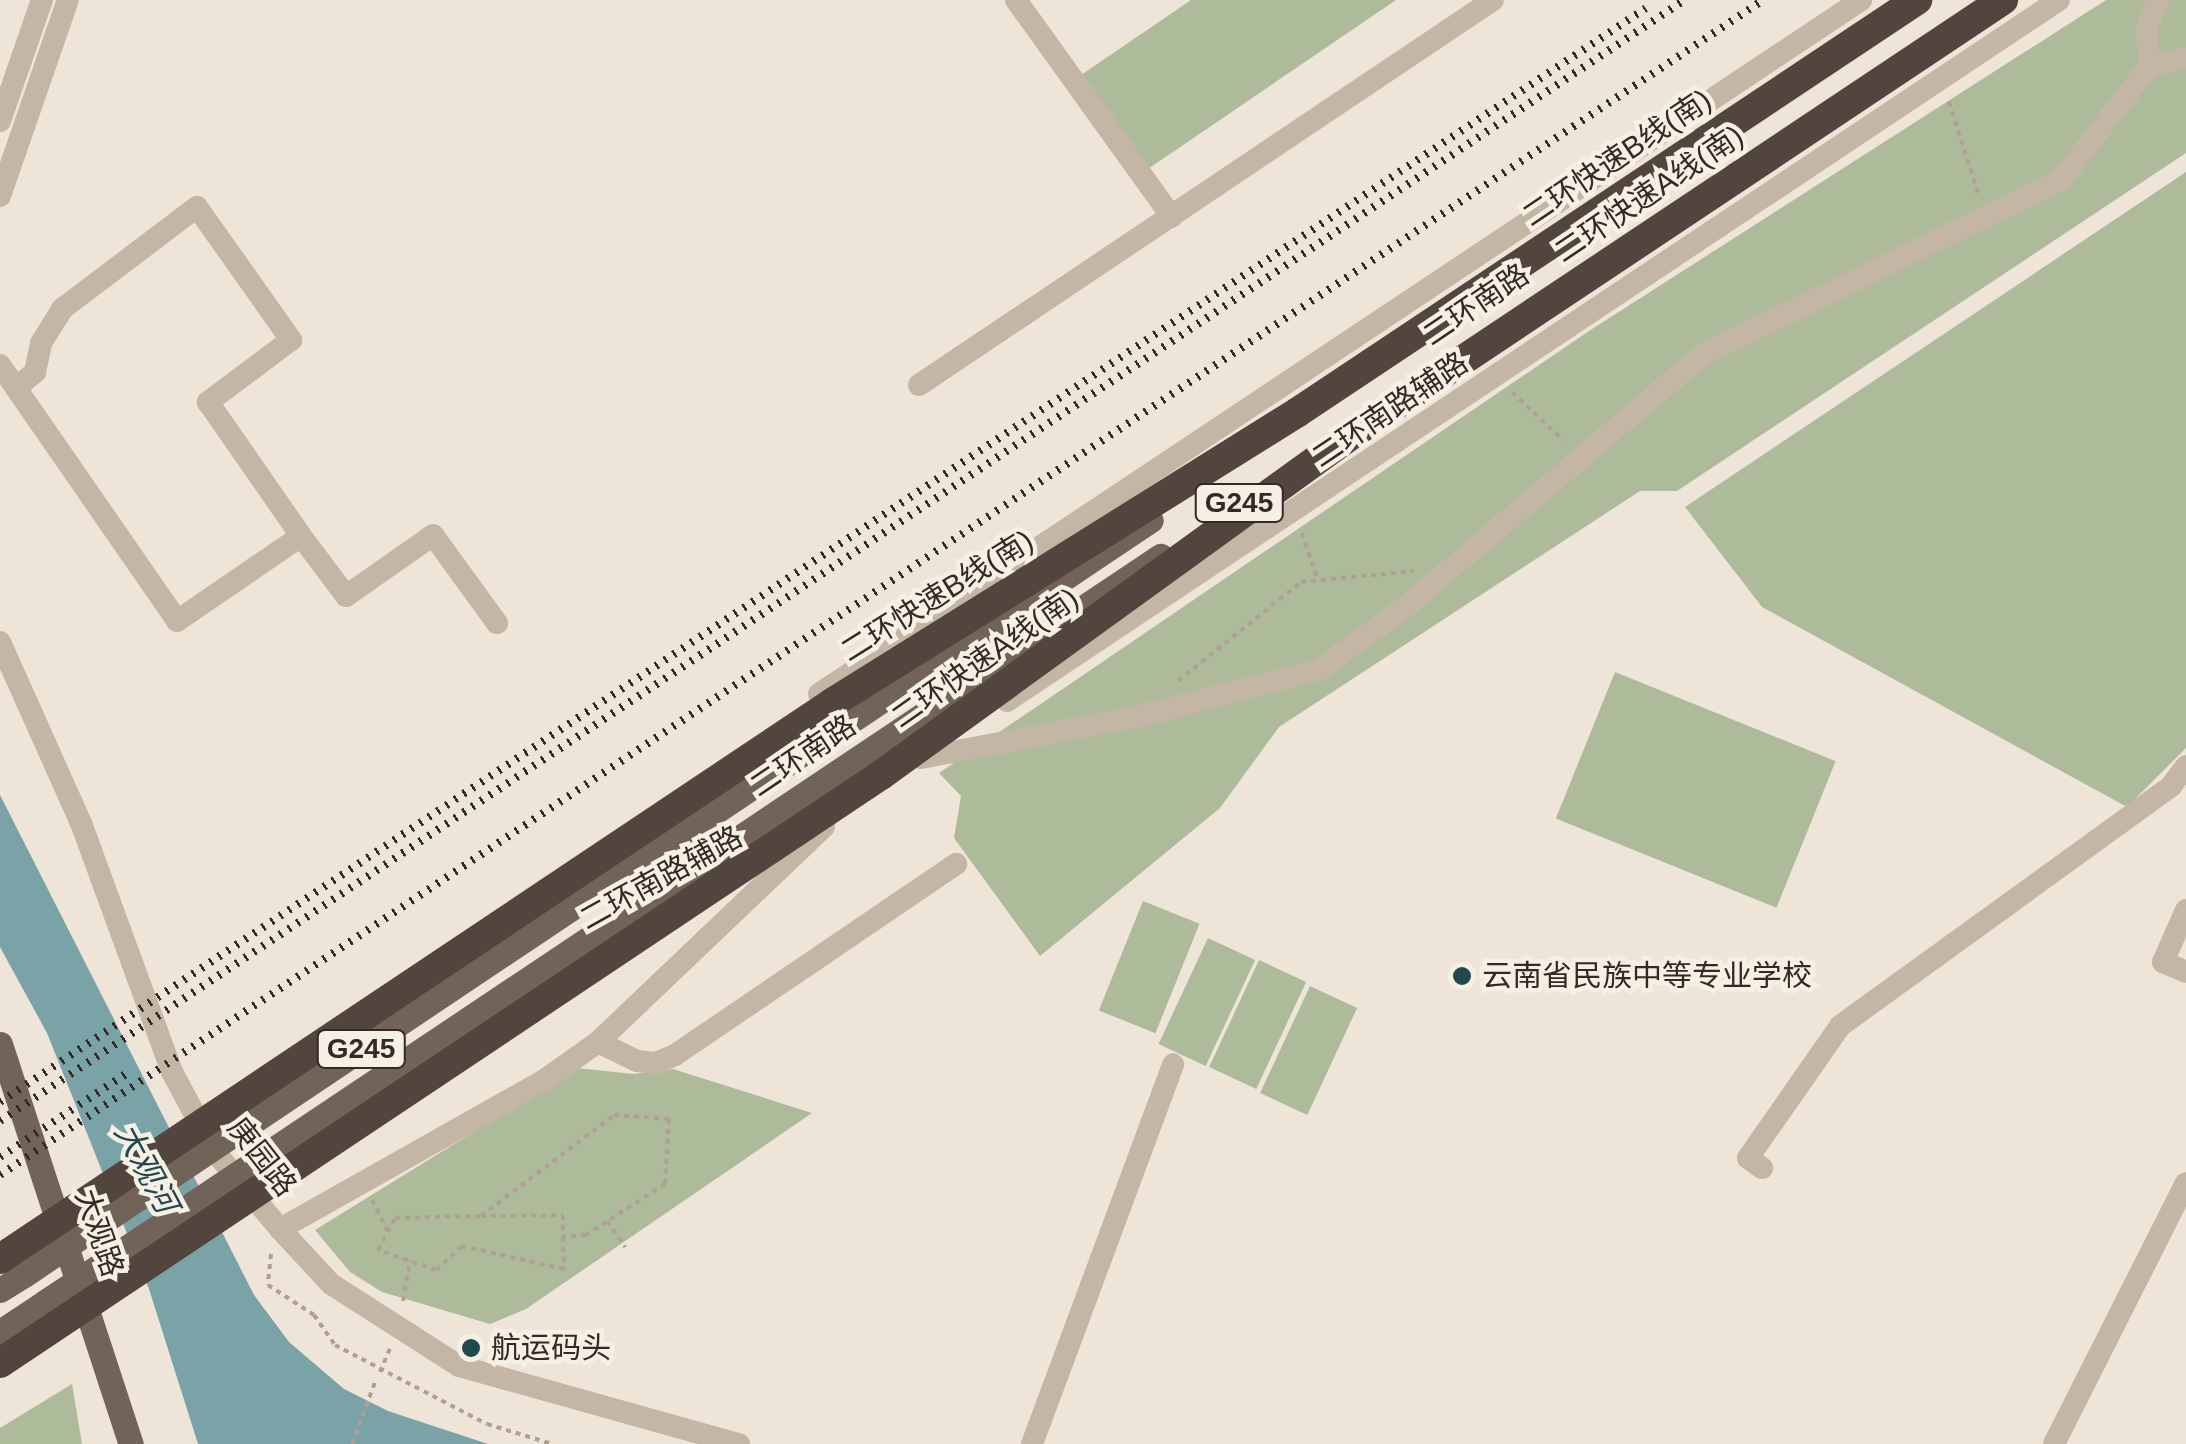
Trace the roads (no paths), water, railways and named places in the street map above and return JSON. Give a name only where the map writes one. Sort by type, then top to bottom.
[{"type":"highway","name":"二环快速B线(南)","points":[[12,1267],[832,704],[1313,402],[1917,0]]},
{"type":"highway","name":"二环快速A线(南)","points":[[0,1363],[880,775],[1355,432],[2003,0]]},
{"type":"main road","name":"二环南路","points":[[0,1290],[12,1267],[256,1120],[1928,0]]},
{"type":"main road","name":"二环南路","points":[[0,1332],[1992,0]]},
{"type":"main road","name":"大观路","points":[[0,1044],[131,1444]]},
{"type":"street","points":[[0,121],[42,0]]},
{"type":"street","points":[[0,196],[68,0]]},
{"type":"street","points":[[1016,0],[1172,217]]},
{"type":"street","points":[[919,385],[1493,0]]},
{"type":"street","name":"二环南路辅路","points":[[468,978],[667,808],[796,711],[1861,0]]},
{"type":"street","name":"二环南路辅路","points":[[488,1006],[858,800],[2059,0]]},
{"type":"street","points":[[2150,66],[2147,26],[2158,0]]},
{"type":"street","points":[[920,758],[1141,716],[1320,668],[1452,567],[1705,352],[2060,180],[2150,66],[2186,58]]},
{"type":"street","points":[[16,388],[35,372],[42,343],[62,309],[197,207],[291,340],[208,402],[301,536],[346,596],[433,536],[497,623]]},
{"type":"street","points":[[0,365],[177,621],[301,536]]},
{"type":"street","name":"庚园路","points":[[0,642],[82,823],[172,1072],[215,1152],[280,1229],[332,1284],[398,1331],[459,1366],[521,1388],[739,1444]]},
{"type":"street","points":[[1762,1168],[1748,1158],[1840,1026],[2171,786],[2186,766]]},
{"type":"street","points":[[280,1229],[543,1081],[598,1042],[778,868],[858,800]]},
{"type":"street","points":[[598,1042],[637,1061],[656,1063],[675,1055],[956,864]]},
{"type":"street","points":[[2186,910],[2163,962],[2186,972]]},
{"type":"street","points":[[1032,1444],[1174,1064]]},
{"type":"street","points":[[2054,1444],[2186,1183]]},
{"type":"water","name":"大观河","points":[[0,795],[254,1295],[289,1342],[344,1389],[388,1411],[488,1444],[198,1444],[149,1289],[47,1033],[0,947]]},
{"type":"railway","points":[[0,1121],[1685,0]]},
{"type":"railway","points":[[0,1175],[1763,0]]},
{"type":"railway","points":[[0,1102],[1646,8]]},
{"type":"railway","points":[[0,1157],[126,1074]]},
{"type":"place","name":"云南省民族中等专业学校","points":[[1462,976]]},
{"type":"place","name":"航运码头","points":[[471,1348]]}]
